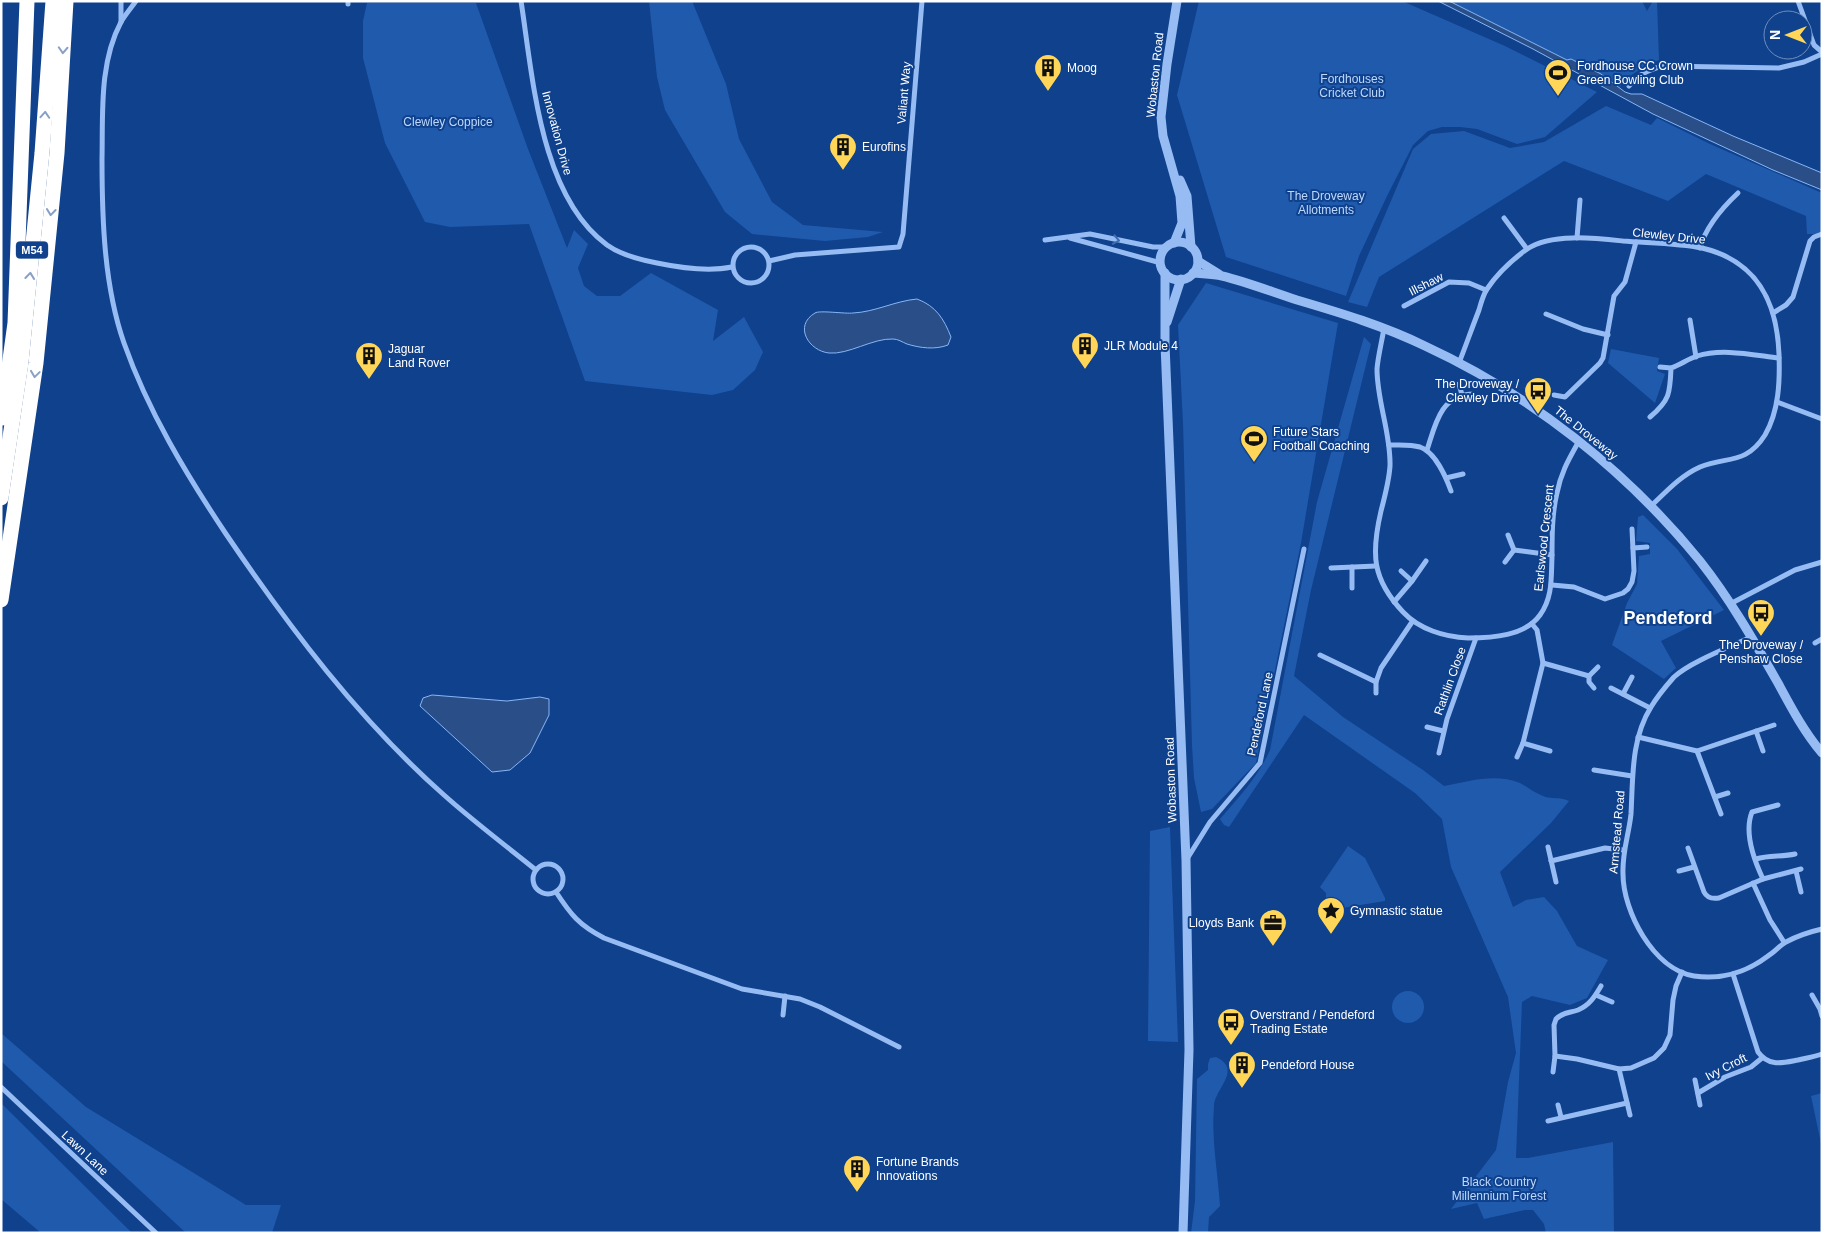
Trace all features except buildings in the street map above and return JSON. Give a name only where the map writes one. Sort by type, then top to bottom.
[{"type":"highway","points":[[1,427],[15,323],[27,1]]},
{"type":"highway","name":"M54","points":[[1,498],[22,353],[42,153],[63,3]]},
{"type":"highway","name":"M54","points":[[1,600],[36,363],[57,154],[63,3]]},
{"type":"street","points":[[121,1],[121,23]]},
{"type":"street","points":[[136,1],[121,23],[106,69],[103,103],[102,194],[105,247],[114,304],[124,342],[143,388],[171,444],[246,564],[296,632],[349,698],[401,754],[443,794],[536,870]]},
{"type":"street","name":"Innovation Drive","points":[[521,1],[533,82],[546,142],[561,187],[580,219],[589,230],[609,246],[643,260],[696,269],[732,267]]},
{"type":"street","name":"Valiant Way","points":[[769,261],[795,254],[898,247],[902,234],[922,1]]},
{"type":"street","name":"Wobaston Road","points":[[1170,245],[1182,223],[1180,196],[1166,151],[1161,117],[1177,1]]},
{"type":"street","points":[[1628,86],[1636,77],[1647,70],[1663,66],[1779,68],[1804,62],[1822,53],[1814,44],[1798,1]]},
{"type":"street","name":"Wobaston Road","points":[[1166,151],[1187,196],[1191,246]]},
{"type":"street","points":[[1700,248],[1704,234],[1727,203],[1738,192]]},
{"type":"street","points":[[1577,238],[1580,200]]},
{"type":"street","points":[[1504,218],[1527,249]]},
{"type":"street","points":[[1045,240],[1090,234],[1154,247],[1182,242],[1191,246],[1196,253],[1198,261],[1193,273],[1182,279],[1173,278],[1165,273],[1161,263],[1161,255],[1170,245]]},
{"type":"street","points":[[1773,313],[1786,305],[1793,297],[1810,241],[1822,234]]},
{"type":"street","points":[[1068,237],[1161,263]]},
{"type":"street","name":"Clewley Drive","points":[[1459,363],[1486,290],[1504,269],[1527,249],[1540,242],[1577,238],[1607,239],[1700,248],[1731,258],[1744,268],[1765,292],[1777,328],[1779,358],[1777,402],[1771,423],[1758,444],[1739,458],[1701,467],[1677,481],[1650,507]]},
{"type":"street","points":[[1554,395],[1564,397],[1600,364],[1604,358],[1614,296],[1625,282],[1636,242]]},
{"type":"street","points":[[744,248],[759,249],[769,261],[769,269],[766,276],[760,282],[753,284],[739,280],[734,274],[732,267],[737,253],[744,248]]},
{"type":"street","name":"The Droveway","points":[[1198,261],[1222,276]]},
{"type":"street","name":"Wobaston Road","points":[[1165,273],[1186,860],[1190,1050],[1183,1233]]},
{"type":"street","name":"The Droveway","points":[[1193,273],[1222,276],[1347,315],[1426,346],[1532,406],[1580,441],[1650,507],[1700,562],[1730,604],[1805,730],[1822,753]]},
{"type":"street","name":"Wobaston Road","points":[[1166,327],[1182,279]]},
{"type":"street","name":"Illshaw","points":[[1404,306],[1449,282],[1469,283],[1486,290]]},
{"type":"street","points":[[1546,314],[1583,330],[1608,335]]},
{"type":"street","points":[[1690,320],[1696,357]]},
{"type":"street","points":[[1384,328],[1377,368],[1389,445],[1390,466],[1381,514],[1376,566],[1383,585],[1394,602],[1412,622],[1428,630],[1452,636],[1476,638],[1524,629],[1532,624],[1537,630],[1544,663],[1523,743],[1516,757]]},
{"type":"street","points":[[1660,367],[1671,368],[1696,357],[1712,354],[1738,354],[1779,358]]},
{"type":"street","points":[[1650,418],[1663,407],[1669,394],[1671,368]]},
{"type":"street","points":[[1460,384],[1462,395]]},
{"type":"street","points":[[1427,450],[1444,408],[1453,398],[1472,394]]},
{"type":"street","points":[[1777,402],[1822,419]]},
{"type":"street","name":"Earlswood Crescent","points":[[1532,624],[1541,614],[1549,598],[1552,584],[1556,494],[1563,468],[1580,441]]},
{"type":"street","points":[[1389,445],[1406,445],[1427,450],[1446,478],[1451,491]]},
{"type":"street","points":[[1446,478],[1463,474]]},
{"type":"street","points":[[1552,584],[1574,587],[1605,599],[1623,593],[1632,582],[1634,571],[1632,529]]},
{"type":"street","points":[[1508,535],[1514,550]]},
{"type":"street","points":[[1633,548],[1647,547]]},
{"type":"street","name":"Pendeford Lane","points":[[1186,860],[1210,822],[1260,763],[1304,550]]},
{"type":"street","points":[[1514,550],[1552,555]]},
{"type":"street","points":[[1504,562],[1514,550]]},
{"type":"street","points":[[1394,602],[1426,561]]},
{"type":"street","points":[[1730,604],[1795,570],[1822,562]]},
{"type":"street","points":[[1331,568],[1376,566]]},
{"type":"street","points":[[1352,568],[1352,588]]},
{"type":"street","points":[[1401,570],[1412,581]]},
{"type":"street","points":[[1376,693],[1376,682],[1381,668],[1412,622]]},
{"type":"street","name":"Armstead Road","points":[[1751,637],[1702,660],[1675,676],[1650,708],[1638,737],[1632,776],[1630,817],[1623,850],[1622,875],[1624,894],[1641,934],[1652,949],[1669,964],[1682,972],[1706,977],[1733,974],[1759,963],[1784,942],[1803,934],[1822,930]]},
{"type":"street","name":"Rathlin Close","points":[[1439,753],[1443,731],[1476,638]]},
{"type":"street","points":[[1815,642],[1822,638]]},
{"type":"street","points":[[1320,655],[1376,682]]},
{"type":"street","points":[[1544,663],[1589,676]]},
{"type":"street","points":[[1594,688],[1589,682],[1589,676],[1598,667]]},
{"type":"street","points":[[1623,694],[1632,677]]},
{"type":"street","points":[[1611,688],[1650,708]]},
{"type":"street","points":[[1638,737],[1697,751],[1774,725]]},
{"type":"street","name":"Rathlin Close","points":[[1427,727],[1443,731]]},
{"type":"street","points":[[1756,731],[1763,751]]},
{"type":"street","points":[[1523,743],[1550,751]]},
{"type":"street","points":[[1697,751],[1722,814]]},
{"type":"street","points":[[1594,770],[1632,776]]},
{"type":"street","points":[[1715,797],[1728,793]]},
{"type":"street","points":[[1763,879],[1749,837],[1750,818],[1752,812],[1778,805]]},
{"type":"street","points":[[1548,848],[1556,882]]},
{"type":"street","points":[[1551,861],[1605,848],[1623,850]]},
{"type":"street","points":[[1688,848],[1706,896],[1712,899],[1719,898],[1763,879],[1798,870],[1801,892]]},
{"type":"street","points":[[1756,859],[1765,856],[1781,857],[1795,854]]},
{"type":"street","points":[[553,865],[562,874],[562,881],[556,892],[545,894],[536,889],[533,880],[536,870],[541,866],[553,865]]},
{"type":"street","points":[[1679,872],[1694,867]]},
{"type":"street","points":[[1753,883],[1770,920],[1784,942]]},
{"type":"street","points":[[556,892],[574,918],[586,929],[604,938],[742,989],[800,999],[899,1046]]},
{"type":"street","points":[[1555,1056],[1578,1059],[1619,1069],[1631,1068],[1654,1058],[1664,1048],[1670,1035],[1676,986],[1682,972]]},
{"type":"street","points":[[1733,974],[1758,1052],[1762,1058],[1768,1062],[1778,1064],[1822,1054]]},
{"type":"street","points":[[1553,1072],[1555,1056],[1554,1025],[1556,1019],[1566,1012],[1578,1010],[1587,1005],[1601,986]]},
{"type":"street","points":[[1596,995],[1612,1002]]},
{"type":"street","points":[[1812,995],[1820,1004],[1822,1016]]},
{"type":"street","points":[[783,1015],[785,996]]},
{"type":"street","name":"Ivy Croft","points":[[1698,1093],[1725,1077],[1751,1067],[1762,1058]]},
{"type":"street","points":[[1619,1069],[1630,1115]]},
{"type":"street","name":"Ivy Croft","points":[[1695,1080],[1700,1105]]},
{"type":"street","name":"Lawn Lane","points":[[1,1087],[156,1233]]},
{"type":"street","points":[[1558,1104],[1561,1117]]},
{"type":"street","points":[[1548,1121],[1627,1104]]},
{"type":"green space","points":[[649,1],[692,1],[726,84],[739,139],[772,202],[803,225],[883,232],[868,237],[825,241],[752,234],[725,212],[665,110],[657,77]]},
{"type":"green space","name":"Fordhouses Cricket Club","points":[[1199,1],[1402,1],[1505,46],[1597,92],[1545,137],[1517,144],[1477,129],[1442,127],[1428,131],[1413,145],[1387,196],[1359,256],[1346,296],[1226,257],[1177,95]]},
{"type":"green space","points":[[1449,1],[1642,1],[1647,11],[1653,1],[1657,1],[1659,60],[1633,74],[1620,87],[1601,74],[1571,59],[1567,60]]},
{"type":"green space","name":"Clewley Coppice","points":[[367,3],[476,3],[528,149],[567,248],[574,230],[588,244],[578,268],[584,286],[597,296],[620,296],[651,273],[718,310],[713,341],[744,317],[763,352],[755,370],[733,390],[712,395],[585,381],[529,224],[450,227],[425,222],[385,143],[363,58],[363,21]]},
{"type":"green space","points":[[1606,106],[1651,125],[1657,118],[1710,144],[1822,193],[1822,234],[1807,234],[1806,216],[1706,174],[1668,201],[1564,161],[1379,277],[1367,307],[1348,302],[1413,149],[1431,134],[1464,131],[1510,148],[1544,142]]},
{"type":"green space","points":[[1206,283],[1338,323],[1301,543],[1256,763],[1212,809],[1201,812],[1194,778],[1192,745],[1183,423],[1178,325]]},
{"type":"green space","name":"Black Country Millennium Forest","points":[[1364,337],[1371,344],[1311,590],[1294,676],[1343,717],[1444,786],[1492,778],[1511,780],[1543,796],[1569,801],[1551,823],[1500,872],[1513,907],[1526,900],[1544,897],[1557,911],[1577,946],[1608,960],[1587,998],[1570,1005],[1532,996],[1522,1002],[1516,1158],[1528,1158],[1613,1142],[1614,1233],[1546,1233],[1544,1224],[1533,1210],[1484,1219],[1477,1203],[1451,1209],[1496,1150],[1508,1082],[1516,1053],[1508,997],[1451,867],[1442,819],[1415,793],[1304,715],[1229,827],[1224,825],[1220,819],[1254,778],[1270,750],[1317,502]]},
{"type":"green space","points":[[1611,349],[1659,358],[1657,371],[1665,374],[1655,403],[1608,363]]},
{"type":"green space","points":[[1643,515],[1677,549],[1724,610],[1661,641],[1676,668],[1664,679],[1612,645],[1627,603],[1637,584],[1639,556],[1650,554],[1650,543],[1636,541],[1638,517]]},
{"type":"green space","points":[[1170,827],[1178,1042],[1148,1041],[1150,831]]},
{"type":"green space","points":[[1348,846],[1365,858],[1385,901],[1330,910],[1326,907],[1326,893],[1320,887]]},
{"type":"green space","points":[[1408,991],[1420,995],[1424,1007],[1420,1019],[1408,1023],[1396,1019],[1392,1007],[1396,995]]},
{"type":"green space","points":[[1,1033],[86,1107],[246,1205],[281,1205],[272,1233],[186,1233],[1,1061]]},
{"type":"green space","points":[[1216,1057],[1224,1062],[1227,1068],[1226,1080],[1215,1099],[1213,1118],[1220,1206],[1209,1217],[1208,1233],[1191,1233],[1195,1201],[1197,1079],[1208,1070],[1210,1058]]},
{"type":"green space","points":[[1822,1093],[1822,1148],[1811,1096]]},
{"type":"green space","points":[[1,1103],[132,1233],[41,1233],[1,1199]]},
{"type":"shaded area","points":[[1438,1],[1449,1],[1567,60],[1571,59],[1601,74],[1625,92],[1642,94],[1733,136],[1822,173],[1822,190],[1773,170],[1653,114],[1533,49]]},
{"type":"shaded area","points":[[917,299],[929,305],[939,314],[951,337],[948,345],[928,348],[907,344],[895,339],[885,339],[844,352],[829,353],[815,348],[806,337],[804,331],[808,318],[817,312],[861,312]]},
{"type":"shaded area","points":[[432,695],[507,701],[540,697],[549,699],[549,715],[530,753],[510,770],[492,772],[420,706],[423,698]]},
{"type":"place","name":"Moog","points":[[1048,92]]},
{"type":"place","name":"Fordhouse CC Crown Green Bowling Club","points":[[1558,97]]},
{"type":"place","name":"Eurofins","points":[[843,171]]},
{"type":"place","name":"JLR Module 4","points":[[1085,370]]},
{"type":"place","name":"Jaguar Land Rover","points":[[369,380]]},
{"type":"place","name":"The Droveway / Clewley Drive","points":[[1538,415]]},
{"type":"place","name":"Future Stars Football Coaching","points":[[1254,463]]},
{"type":"place","name":"The Droveway / Penshaw Close","points":[[1761,637]]},
{"type":"place","name":"Gymnastic statue","points":[[1331,935]]},
{"type":"place","name":"Lloyds Bank","points":[[1273,947]]},
{"type":"place","name":"Overstrand / Pendeford Trading Estate","points":[[1231,1046]]},
{"type":"place","name":"Pendeford House","points":[[1242,1089]]},
{"type":"place","name":"Fortune Brands Innovations","points":[[857,1193]]},
{"type":"district","name":"Pendeford","points":[[1668,618]]},
{"type":"park label","name":"The Droveway Allotments","points":[[1326,203]]}]
